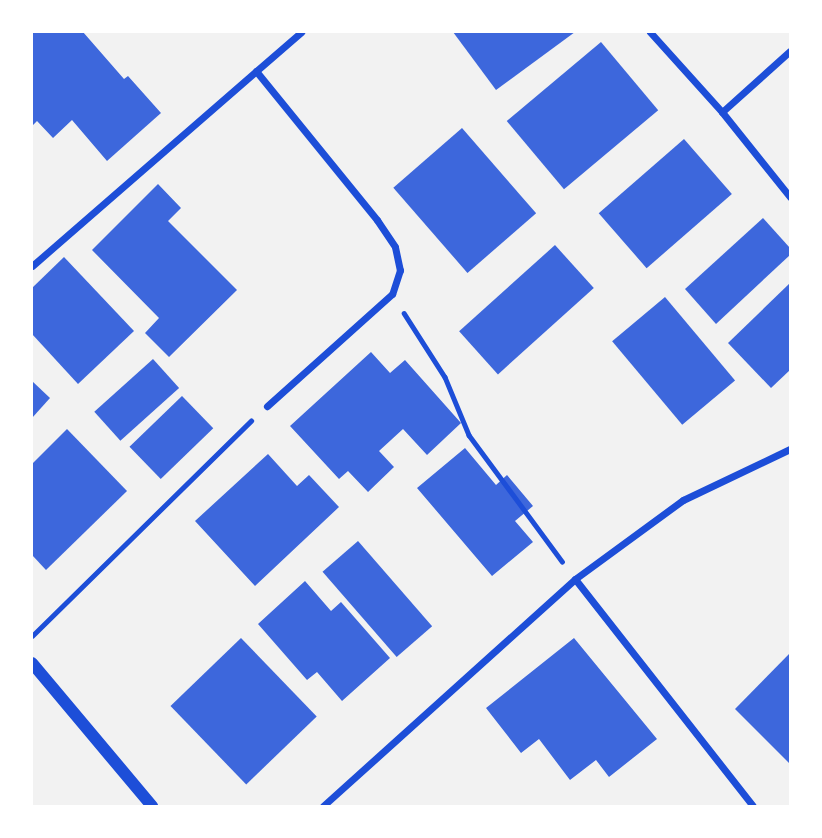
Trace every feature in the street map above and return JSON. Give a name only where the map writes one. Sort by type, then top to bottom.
[{"type":"street","points":[[32,266],[301,32]]},
{"type":"street","points":[[650,32],[722,112],[790,197]]},
{"type":"street","points":[[722,112],[790,51]]},
{"type":"street","points":[[256,71],[377,220],[395,247],[400,270],[392,294],[267,405]]},
{"type":"street","points":[[323,807],[575,579],[683,499],[790,449]]},
{"type":"street","points":[[575,579],[752,807]]},
{"type":"street","points":[[32,663],[152,807]]},
{"type":"path","points":[[392,294],[445,377],[469,435],[575,579]]},
{"type":"path","points":[[32,636],[267,405]]},
{"type":"building","points":[[32,32],[83,32],[124,79],[128,76],[161,113],[107,161],[72,120],[53,138],[37,121],[32,126]]},
{"type":"building","points":[[453,32],[575,32],[496,90]]},
{"type":"building","points":[[601,42],[658,110],[564,189],[507,121]]},
{"type":"building","points":[[462,128],[536,213],[467,273],[393,188]]},
{"type":"building","points":[[684,139],[732,194],[647,268],[599,213]]},
{"type":"building","points":[[158,184],[181,208],[168,221],[237,290],[169,357],[145,333],[159,318],[92,250]]},
{"type":"building","points":[[763,218],[790,248],[790,255],[716,324],[685,289]]},
{"type":"building","points":[[555,245],[594,288],[498,374],[459,331]]},
{"type":"building","points":[[64,257],[134,331],[78,384],[32,334],[32,288]]},
{"type":"building","points":[[790,283],[790,370],[771,388],[728,343]]},
{"type":"building","points":[[665,297],[735,380],[682,425],[612,341]]},
{"type":"building","points":[[371,352],[390,373],[405,360],[461,423],[427,455],[403,429],[379,451],[394,467],[368,492],[348,471],[339,479],[290,426]]},
{"type":"building","points":[[153,359],[179,388],[120,441],[94,412]]},
{"type":"building","points":[[32,381],[50,398],[32,418]]},
{"type":"building","points":[[182,396],[213,428],[161,479],[129,447]]},
{"type":"building","points":[[67,429],[127,491],[46,570],[32,555],[32,464]]},
{"type":"building","points":[[465,448],[496,485],[507,475],[533,506],[515,521],[533,542],[492,576],[417,488]]},
{"type":"building","points":[[268,454],[297,486],[309,475],[339,507],[255,586],[195,521]]},
{"type":"building","points":[[358,541],[432,626],[397,657],[323,572]]},
{"type":"building","points":[[305,581],[331,611],[341,602],[390,658],[342,701],[317,672],[307,680],[258,624]]},
{"type":"building","points":[[241,638],[317,716],[246,784],[171,706]]},
{"type":"building","points":[[574,638],[657,739],[609,777],[596,760],[570,780],[539,739],[521,753],[486,708]]},
{"type":"building","points":[[790,653],[790,764],[735,709]]}]
